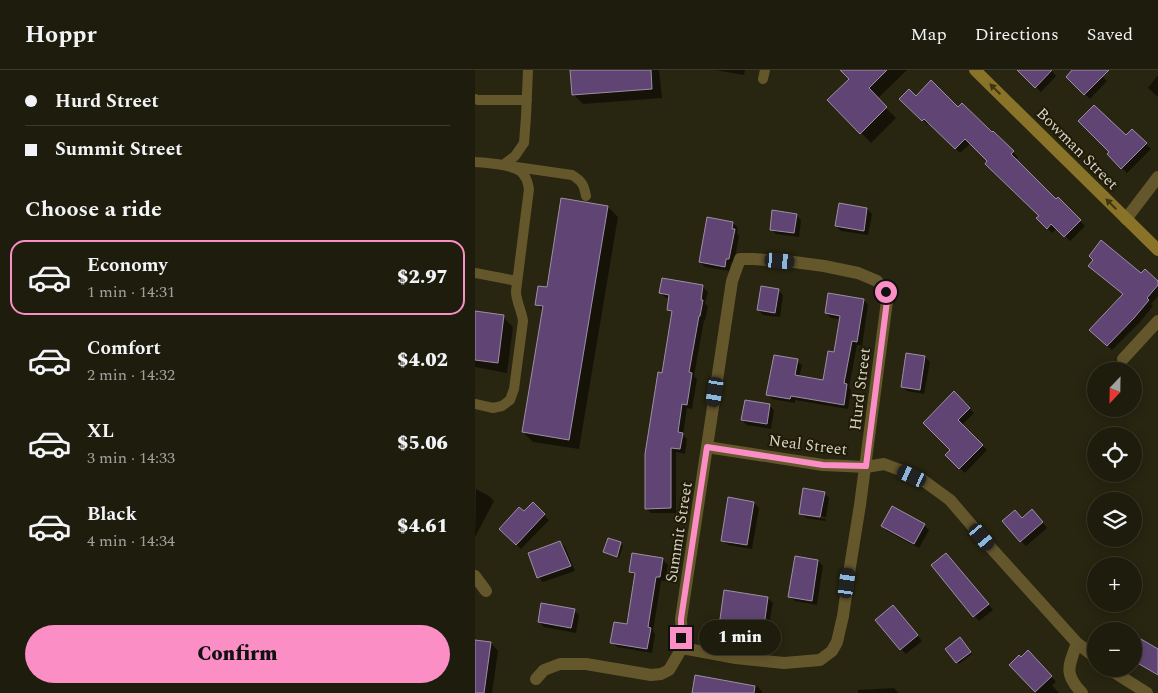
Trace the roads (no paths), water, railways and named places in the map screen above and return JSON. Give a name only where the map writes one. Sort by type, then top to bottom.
[{"type":"street","name":"Bowman Street","points":[[975,70],[1158,250]]},
{"type":"street","points":[[1126,219],[1158,177]]},
{"type":"street","name":"Hurd Street","points":[[682,648],[736,658],[784,663],[820,660],[832,651],[837,642],[843,616],[866,466],[887,301],[886,292],[877,281],[858,273],[794,262],[740,259]]},
{"type":"street","name":"Summit Street","points":[[682,648],[681,619],[732,280],[740,259]]},
{"type":"street","points":[[1123,359],[1158,321]]},
{"type":"street","name":"Neal Street","points":[[707,447],[823,465],[866,466],[884,464],[924,481],[950,500],[1077,643],[1087,651]]},
{"type":"street","points":[[475,576],[487,591]]},
{"type":"street","points":[[1077,643],[1069,669],[1070,679],[1082,693]]},
{"type":"street","points":[[536,679],[544,670],[560,664],[586,664],[661,674],[669,670],[682,648]]},
{"type":"street","points":[[1122,677],[1147,693]]},
{"type":"lane","points":[[503,165],[515,156],[524,143],[527,117],[527,70]]},
{"type":"lane","points":[[475,99],[527,100]]},
{"type":"lane","points":[[475,162],[573,175],[581,180],[586,196]]},
{"type":"lane","points":[[475,404],[493,408],[502,406],[510,400],[514,389],[523,321],[516,298],[529,189],[527,179],[520,171],[503,165]]},
{"type":"lane","points":[[475,273],[517,281]]}]
